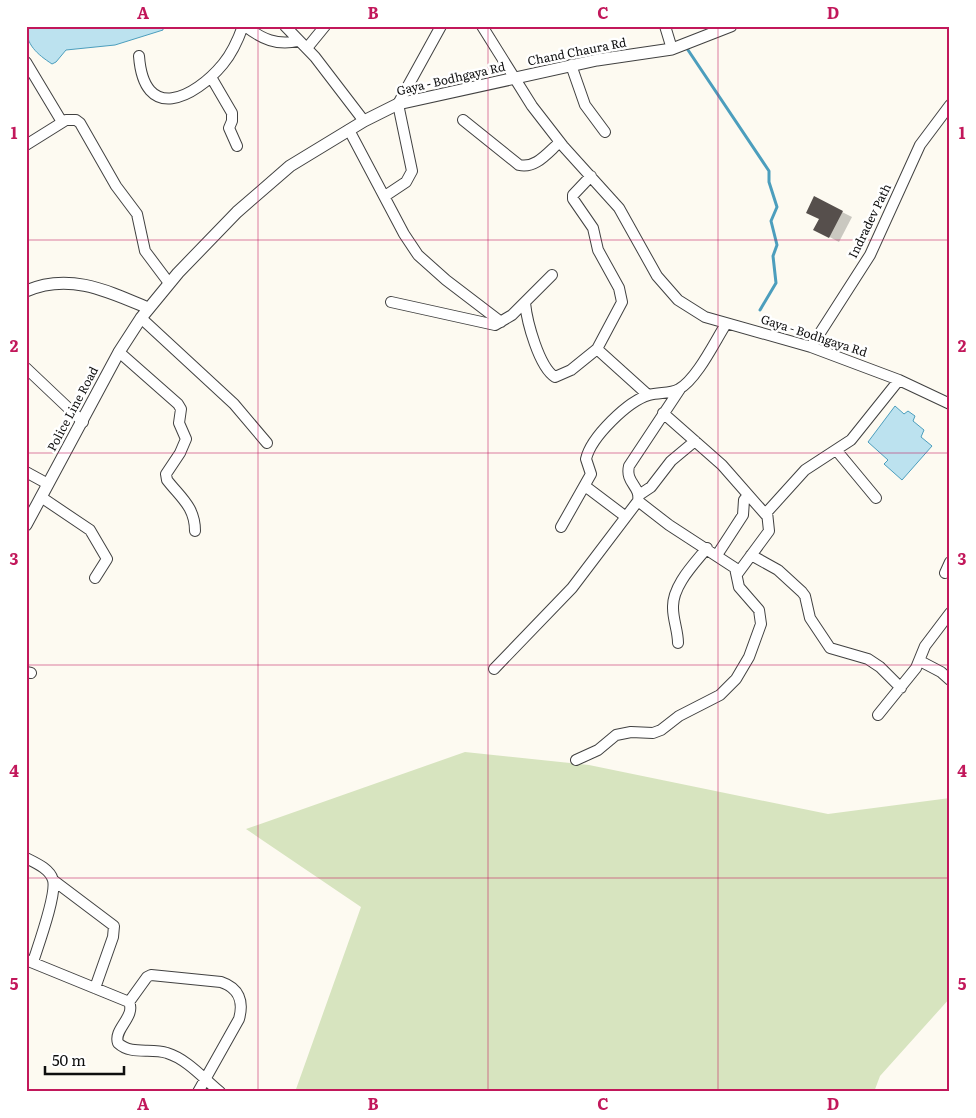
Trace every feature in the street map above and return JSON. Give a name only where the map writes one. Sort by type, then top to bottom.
[{"type":"street","points":[[139,56],[140,70],[145,86],[149,92],[161,98],[184,95],[211,77],[230,54],[244,26],[266,40],[286,44],[298,41]]},
{"type":"street","points":[[285,26],[307,48],[364,121]]},
{"type":"street","points":[[307,48],[324,26]]},
{"type":"street","points":[[385,196],[406,182],[412,171],[398,104],[441,26]]},
{"type":"street","points":[[482,26],[513,78]]},
{"type":"street","points":[[665,26],[672,49]]},
{"type":"street","name":"Chand Chaura Rd","points":[[513,78],[571,65],[672,49],[731,26]]},
{"type":"street","points":[[26,62],[62,122]]},
{"type":"street","points":[[571,65],[585,105],[605,132]]},
{"type":"street","points":[[211,77],[232,113],[232,121],[229,128],[237,146]]},
{"type":"street","name":"Gaya - Bodhgaya Rd","points":[[148,308],[169,283],[237,212],[290,166],[364,121],[398,104],[513,78],[560,142],[619,208],[648,262],[670,293],[698,313],[726,324],[811,347],[899,380],[950,404]]},
{"type":"street","name":"Indradev Path","points":[[811,347],[870,255],[920,146],[950,105]]},
{"type":"street","points":[[26,145],[62,122],[71,119],[80,123],[116,186],[136,214],[145,251],[169,283]]},
{"type":"street","points":[[463,120],[520,165],[527,167],[534,164],[560,142]]},
{"type":"street","points":[[349,130],[404,234],[418,254],[446,280],[501,322]]},
{"type":"street","points":[[525,303],[534,340],[549,371],[555,377],[571,370],[597,349],[622,302],[619,288],[598,250],[593,228],[573,199],[573,194],[591,176]]},
{"type":"street","points":[[391,302],[488,325],[501,322],[525,303],[552,275]]},
{"type":"street","points":[[26,291],[56,282],[80,283],[101,287],[148,308]]},
{"type":"street","name":"Police Line Road","points":[[27,523],[119,352],[148,308]]},
{"type":"street","points":[[141,318],[234,404],[267,443]]},
{"type":"street","points":[[576,760],[598,750],[616,735],[631,732],[653,733],[660,730],[679,716],[720,695],[736,679],[749,657],[761,624],[759,610],[739,587],[738,573],[735,568],[669,525],[639,498],[628,477],[629,466],[680,389],[695,373],[726,324]]},
{"type":"street","points":[[597,349],[648,395]]},
{"type":"street","points":[[119,352],[178,404],[181,409],[179,423],[186,439],[180,454],[166,474],[167,480],[191,508],[195,531]]},
{"type":"street","points":[[26,368],[83,422]]},
{"type":"street","points":[[766,515],[805,470],[838,451],[851,440],[899,380]]},
{"type":"street","points":[[561,527],[585,486],[591,470],[586,459],[596,437],[627,408],[648,395],[680,389]]},
{"type":"street","points":[[663,413],[722,465],[766,515],[770,527],[769,531],[738,573]]},
{"type":"street","points":[[494,669],[572,588],[639,498],[671,461],[695,441]]},
{"type":"street","points":[[838,451],[876,498]]},
{"type":"street","points":[[26,472],[48,484]]},
{"type":"street","points":[[585,486],[626,517]]},
{"type":"street","points":[[717,555],[743,514],[744,500],[748,494]]},
{"type":"street","points":[[41,497],[90,530],[96,537],[107,559],[95,578]]},
{"type":"street","points":[[678,643],[673,609],[674,600],[684,578],[707,548]]},
{"type":"street","points":[[751,555],[778,570],[802,592],[805,596],[810,618],[830,648],[868,659],[880,667],[901,688]]},
{"type":"street","points":[[944,573],[950,562]]},
{"type":"street","points":[[878,715],[901,688],[920,661],[925,646],[950,613]]},
{"type":"street","points":[[920,661],[941,672],[950,680]]},
{"type":"street","points":[[26,858],[44,869],[53,880],[114,926],[95,988]]},
{"type":"street","points":[[53,880],[54,892],[29,961],[129,1002]]},
{"type":"street","points":[[198,1092],[205,1079],[239,1019],[242,1010],[239,994],[228,984],[221,982],[147,977],[129,1002],[130,1012],[118,1036],[118,1043],[132,1050],[166,1052],[177,1057],[205,1079],[220,1092]]},
{"type":"green space","points":[[465,752],[589,765],[828,814],[950,798],[950,998],[880,1076],[874,1092],[295,1092],[361,907],[246,829]]},
{"type":"water","points":[[26,26],[163,26],[163,30],[115,45],[66,50],[52,64],[42,57],[30,44]]},
{"type":"water","points":[[895,406],[904,414],[908,411],[915,416],[913,421],[924,430],[921,437],[932,446],[902,480],[884,464],[888,460],[868,442]]},
{"type":"building","points":[[814,196],[843,211],[829,238],[813,230],[819,219],[806,213]]},
{"type":"waterway","points":[[688,50],[769,171],[769,182],[777,207],[771,221],[777,245],[773,256],[776,283],[760,310]]}]
